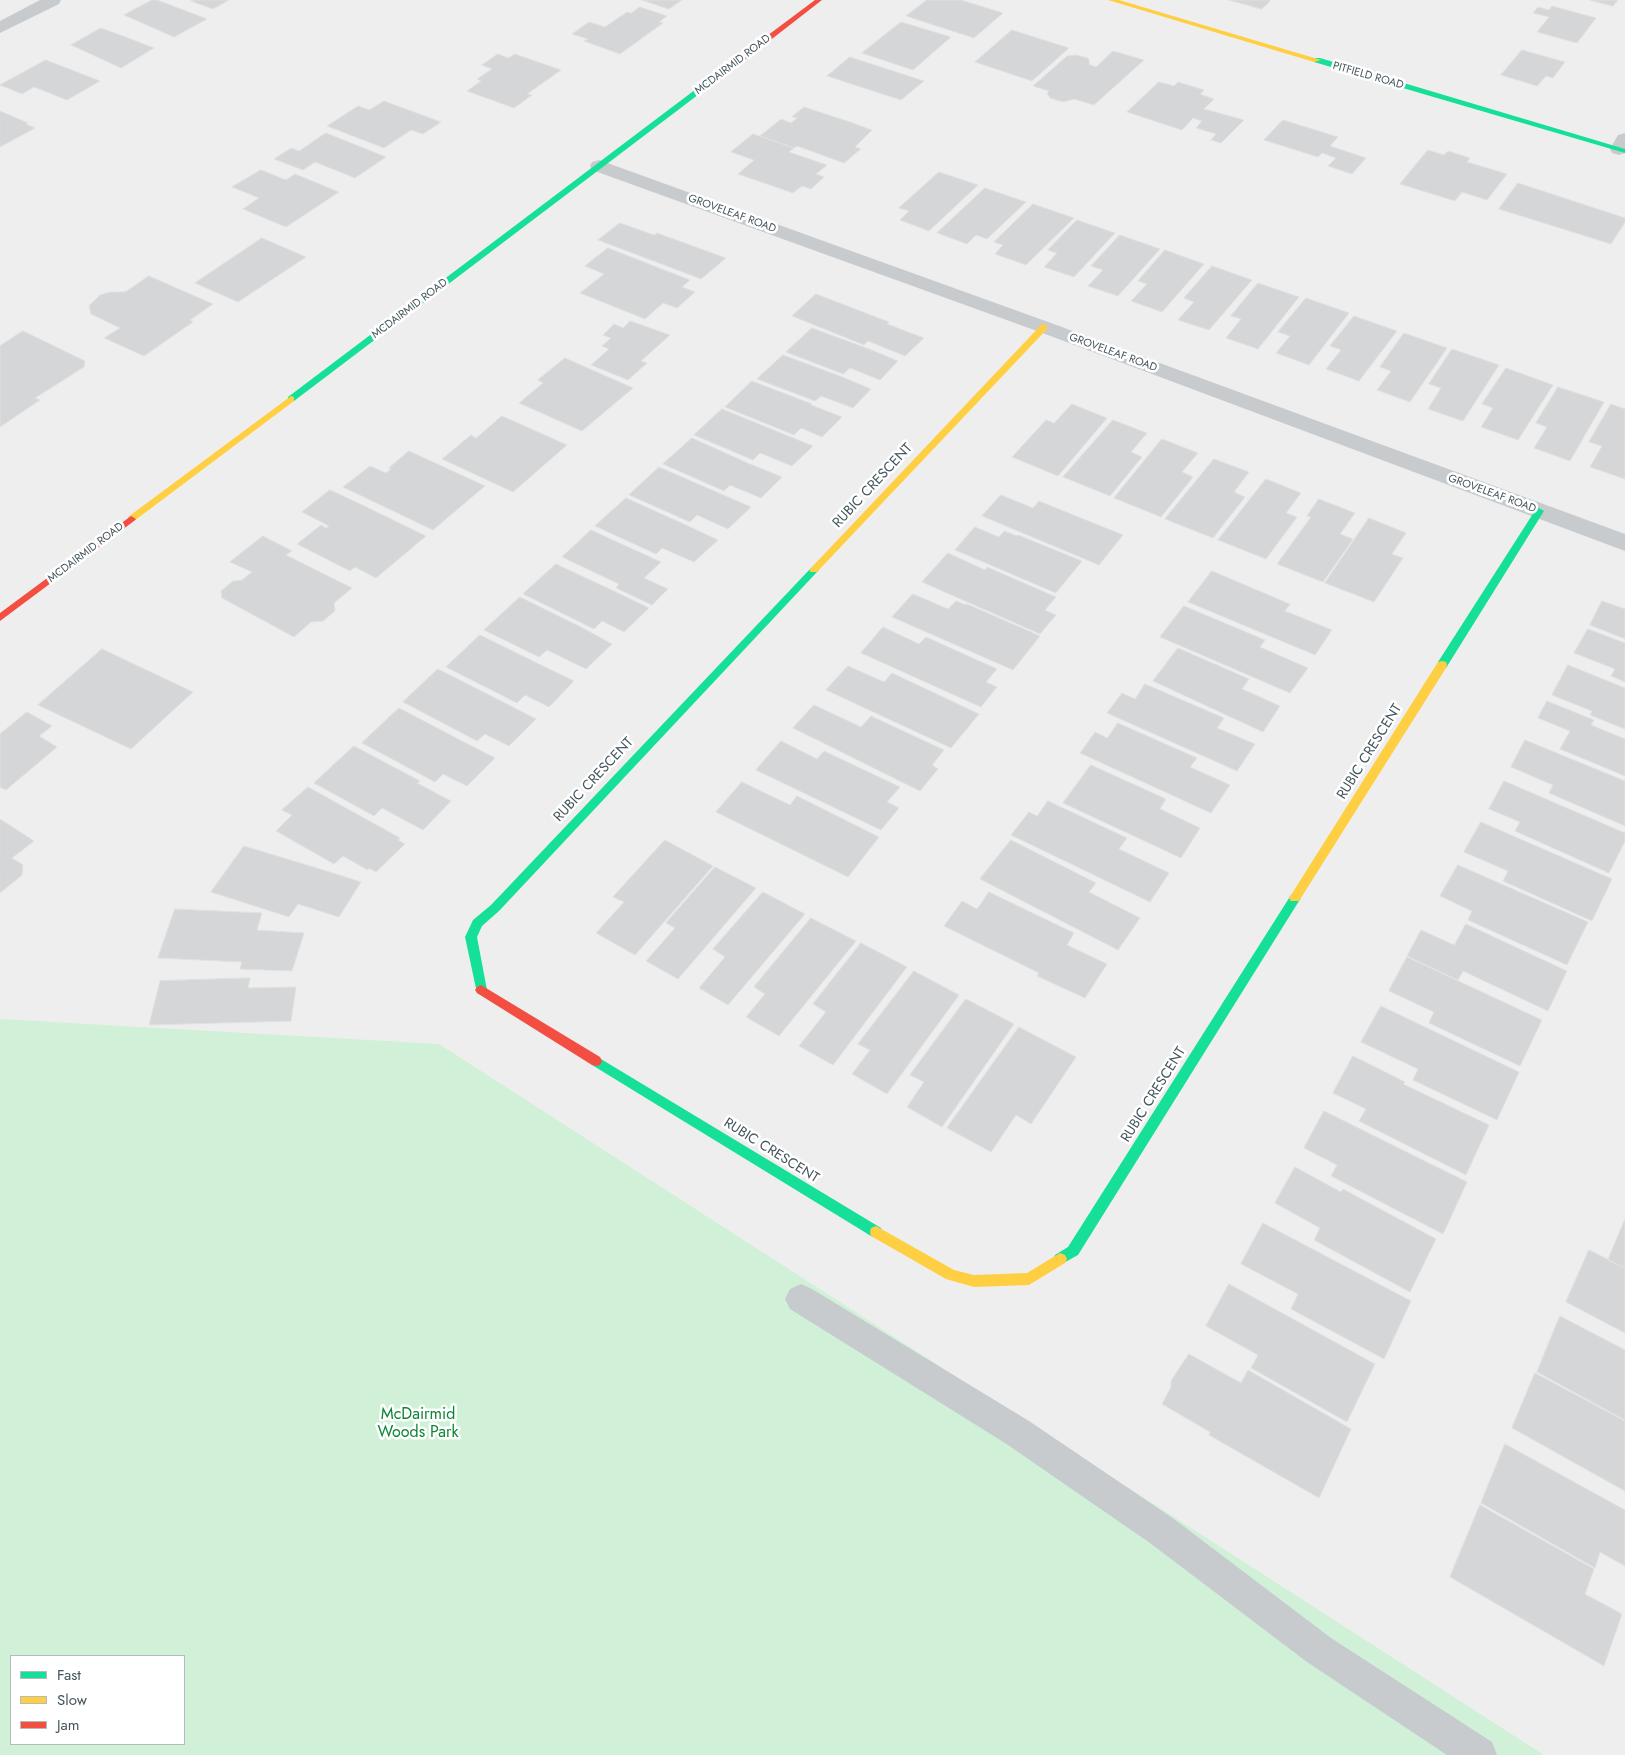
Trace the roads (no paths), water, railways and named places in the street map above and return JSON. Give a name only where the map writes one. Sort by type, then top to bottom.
[{"type":"street","points":[[0,28],[53,0]]},
{"type":"street","name":"MCDAIRMID ROAD","points":[[0,618],[819,0]]},
{"type":"street","name":"PITFIELD ROAD","points":[[1112,0],[1623,146]]},
{"type":"street","name":"GROVELEAF ROAD","points":[[599,166],[1044,327],[1625,543]]},
{"type":"street","name":"RUBIC CRESCENT","points":[[1044,327],[495,908],[477,923],[470,937],[481,990],[857,1221],[951,1275],[974,1281],[1029,1279],[1074,1251],[1539,511]]},
{"type":"lane","points":[[801,1298],[1017,1432],[1162,1531],[1319,1650],[1479,1755]]},
{"type":"park label","name":"McDairmid Woods Park","points":[[418,1424]]}]
